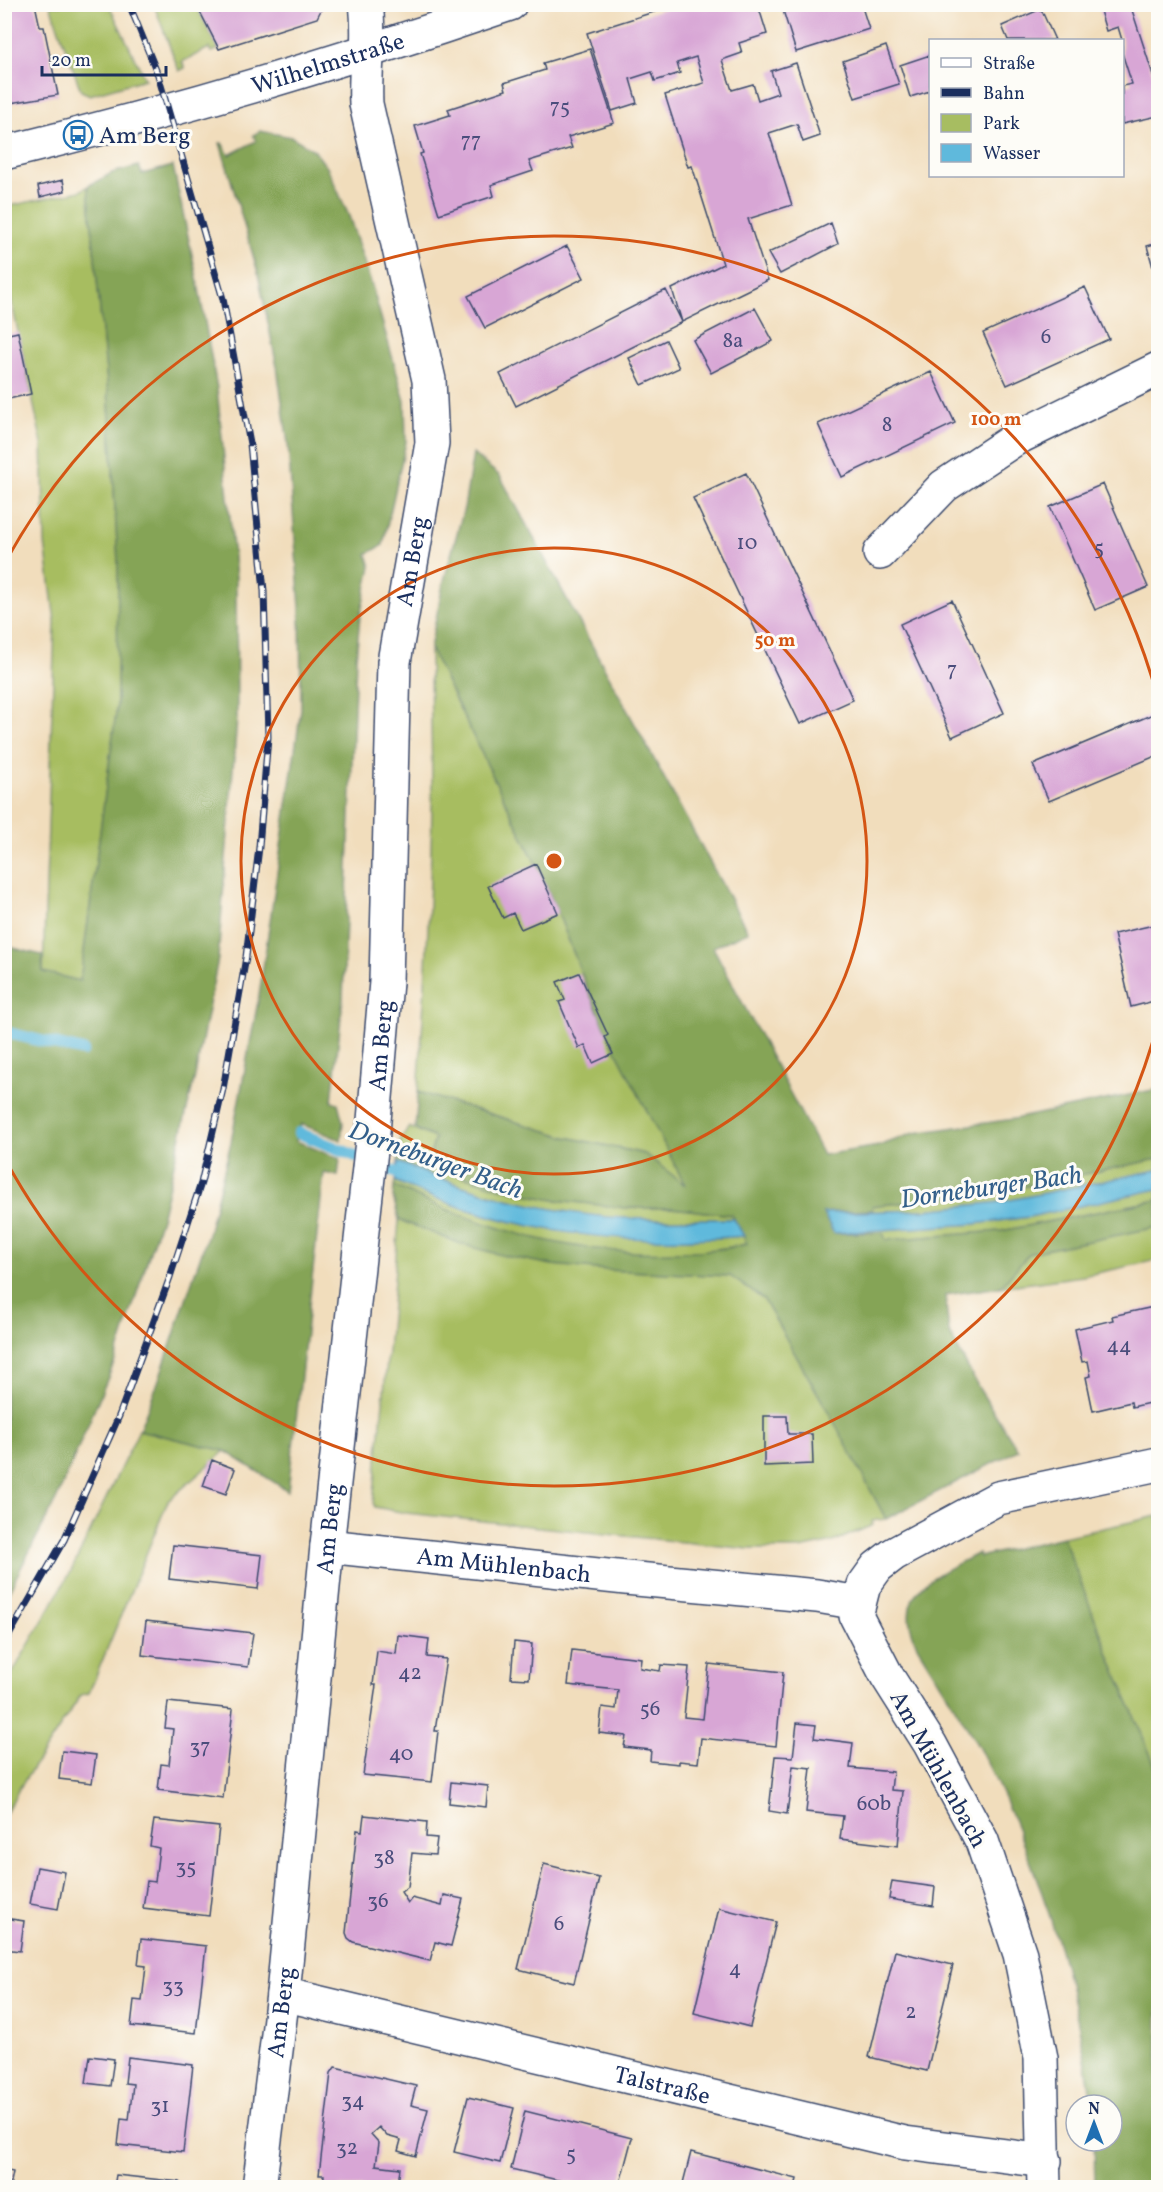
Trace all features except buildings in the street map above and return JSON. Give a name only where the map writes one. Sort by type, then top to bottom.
[{"type":"street","name":"Am Berg","points":[[259,2187],[283,1994],[327,1546],[374,1132],[386,982],[394,662],[432,442],[429,380],[366,104],[364,81],[368,20],[366,4]]},
{"type":"street","name":"Wilhelmstraße","points":[[4,153],[190,105],[367,52],[510,4]]},
{"type":"street","points":[[880,553],[944,486],[1015,439],[1158,369]]},
{"type":"street","points":[[859,1604],[864,1585],[877,1567],[894,1554],[998,1498],[1158,1464]]},
{"type":"street","name":"Am Mühlenbach","points":[[327,1546],[817,1596],[859,1604],[856,1616],[887,1676],[930,1744],[982,1841],[1020,1954],[1041,2058],[1044,2174]]},
{"type":"street","name":"Talstraße","points":[[283,1994],[905,2143],[1044,2174]]},
{"type":"green space","points":[[50,5],[109,5],[145,79],[90,95],[81,91]]},
{"type":"green space","points":[[154,5],[196,5],[219,49],[211,52],[209,48],[182,62],[185,68],[179,71]]},
{"type":"green space","points":[[260,131],[292,137],[314,150],[328,169],[349,216],[405,401],[406,442],[383,545],[367,554],[371,567],[360,616],[356,659],[343,999],[332,1101],[338,1103],[343,1122],[341,1140],[301,1124],[296,1141],[340,1159],[338,1176],[324,1173],[288,1491],[225,1451],[139,1430],[158,1382],[208,1234],[231,1142],[259,996],[301,709],[300,608],[288,444],[277,367],[257,269],[220,143],[229,155],[256,141],[253,135]]},
{"type":"green space","points":[[139,166],[142,174],[173,166],[217,388],[236,577],[237,719],[218,959],[195,1076],[162,1215],[115,1361],[57,1498],[5,1599],[5,946],[42,955],[43,972],[80,981],[117,705],[118,561],[109,403],[88,186],[112,173]]},
{"type":"green space","points":[[88,186],[109,403],[118,561],[117,705],[80,981],[43,972],[55,622],[45,543],[42,444],[5,271],[4,207],[80,191]]},
{"type":"green space","points":[[473,454],[500,476],[748,932],[713,947],[823,1155],[879,1146],[914,1133],[1014,1119],[1158,1089],[1158,1159],[993,1193],[872,1206],[873,1210],[823,1213],[834,1233],[883,1233],[886,1240],[1001,1231],[1158,1200],[1158,1227],[1030,1253],[1000,1287],[945,1295],[949,1332],[980,1390],[1018,1450],[886,1519],[833,1420],[764,1300],[730,1276],[553,1265],[505,1256],[461,1244],[399,1220],[393,1197],[394,1186],[428,1202],[496,1227],[531,1237],[601,1250],[702,1251],[747,1244],[732,1215],[673,1208],[626,1208],[548,1199],[504,1189],[427,1165],[435,1138],[415,1129],[418,1092],[566,1137],[645,1154],[685,1185],[608,1035],[536,864],[430,648],[443,584],[464,508]]},
{"type":"green space","points":[[430,648],[536,864],[608,1035],[686,1186],[645,1154],[566,1137],[418,1092],[431,836]]},
{"type":"green space","points":[[409,1127],[435,1138],[427,1165],[504,1189],[548,1199],[626,1208],[673,1208],[732,1215],[734,1219],[614,1218],[545,1208],[495,1196],[446,1181],[398,1162],[400,1141]]},
{"type":"green space","points":[[1158,1159],[1158,1170],[1001,1202],[925,1210],[823,1213],[872,1210],[872,1206],[993,1193]]},
{"type":"green space","points":[[395,1181],[480,1213],[566,1232],[653,1239],[744,1236],[747,1244],[671,1253],[593,1249],[555,1243],[517,1235],[444,1210],[394,1186]]},
{"type":"green space","points":[[1158,1189],[1158,1200],[1001,1231],[885,1240],[834,1233],[974,1224],[1029,1217]]},
{"type":"green space","points":[[399,1220],[461,1244],[505,1256],[553,1265],[730,1276],[764,1300],[833,1420],[886,1519],[872,1521],[873,1525],[833,1542],[800,1549],[749,1549],[406,1513],[375,1507],[373,1503]]},
{"type":"green space","points":[[1158,1227],[1158,1260],[1083,1276],[1000,1287],[1029,1253]]},
{"type":"green space","points":[[139,1430],[225,1451],[168,1501],[89,1693],[81,1695],[19,1789],[5,1815],[5,1686],[71,1571]]},
{"type":"green space","points":[[1158,1516],[1158,1773],[1063,1537]]},
{"type":"green space","points":[[1063,1537],[1158,1773],[1158,2187],[1095,2187],[1094,2153],[1124,2153],[1124,2093],[1090,2093],[1067,1976],[1027,1852],[991,1771],[917,1646],[911,1629],[909,1610],[913,1598],[921,1588],[942,1572],[978,1553],[979,1557]]},
{"type":"water","points":[[398,1162],[446,1181],[520,1203],[597,1216],[631,1219],[734,1219],[744,1236],[698,1239],[609,1237],[523,1224],[438,1199],[395,1181]]},
{"type":"water","points":[[1158,1170],[1158,1189],[1029,1217],[974,1224],[834,1233],[823,1213],[925,1210],[1001,1202]]},
{"type":"waterway","name":"Dorneburger Bach","points":[[4,1032],[83,1051]]},
{"type":"waterway","name":"Dorneburger Bach","points":[[299,1133],[412,1179]]},
{"type":"railway","points":[[4,1644],[64,1540],[119,1416],[170,1277],[201,1183],[223,1089],[246,957],[259,847],[268,737],[264,591],[250,444],[223,299],[158,75],[129,4]]},
{"type":"place","name":"Am Berg","points":[[78,135]]}]
